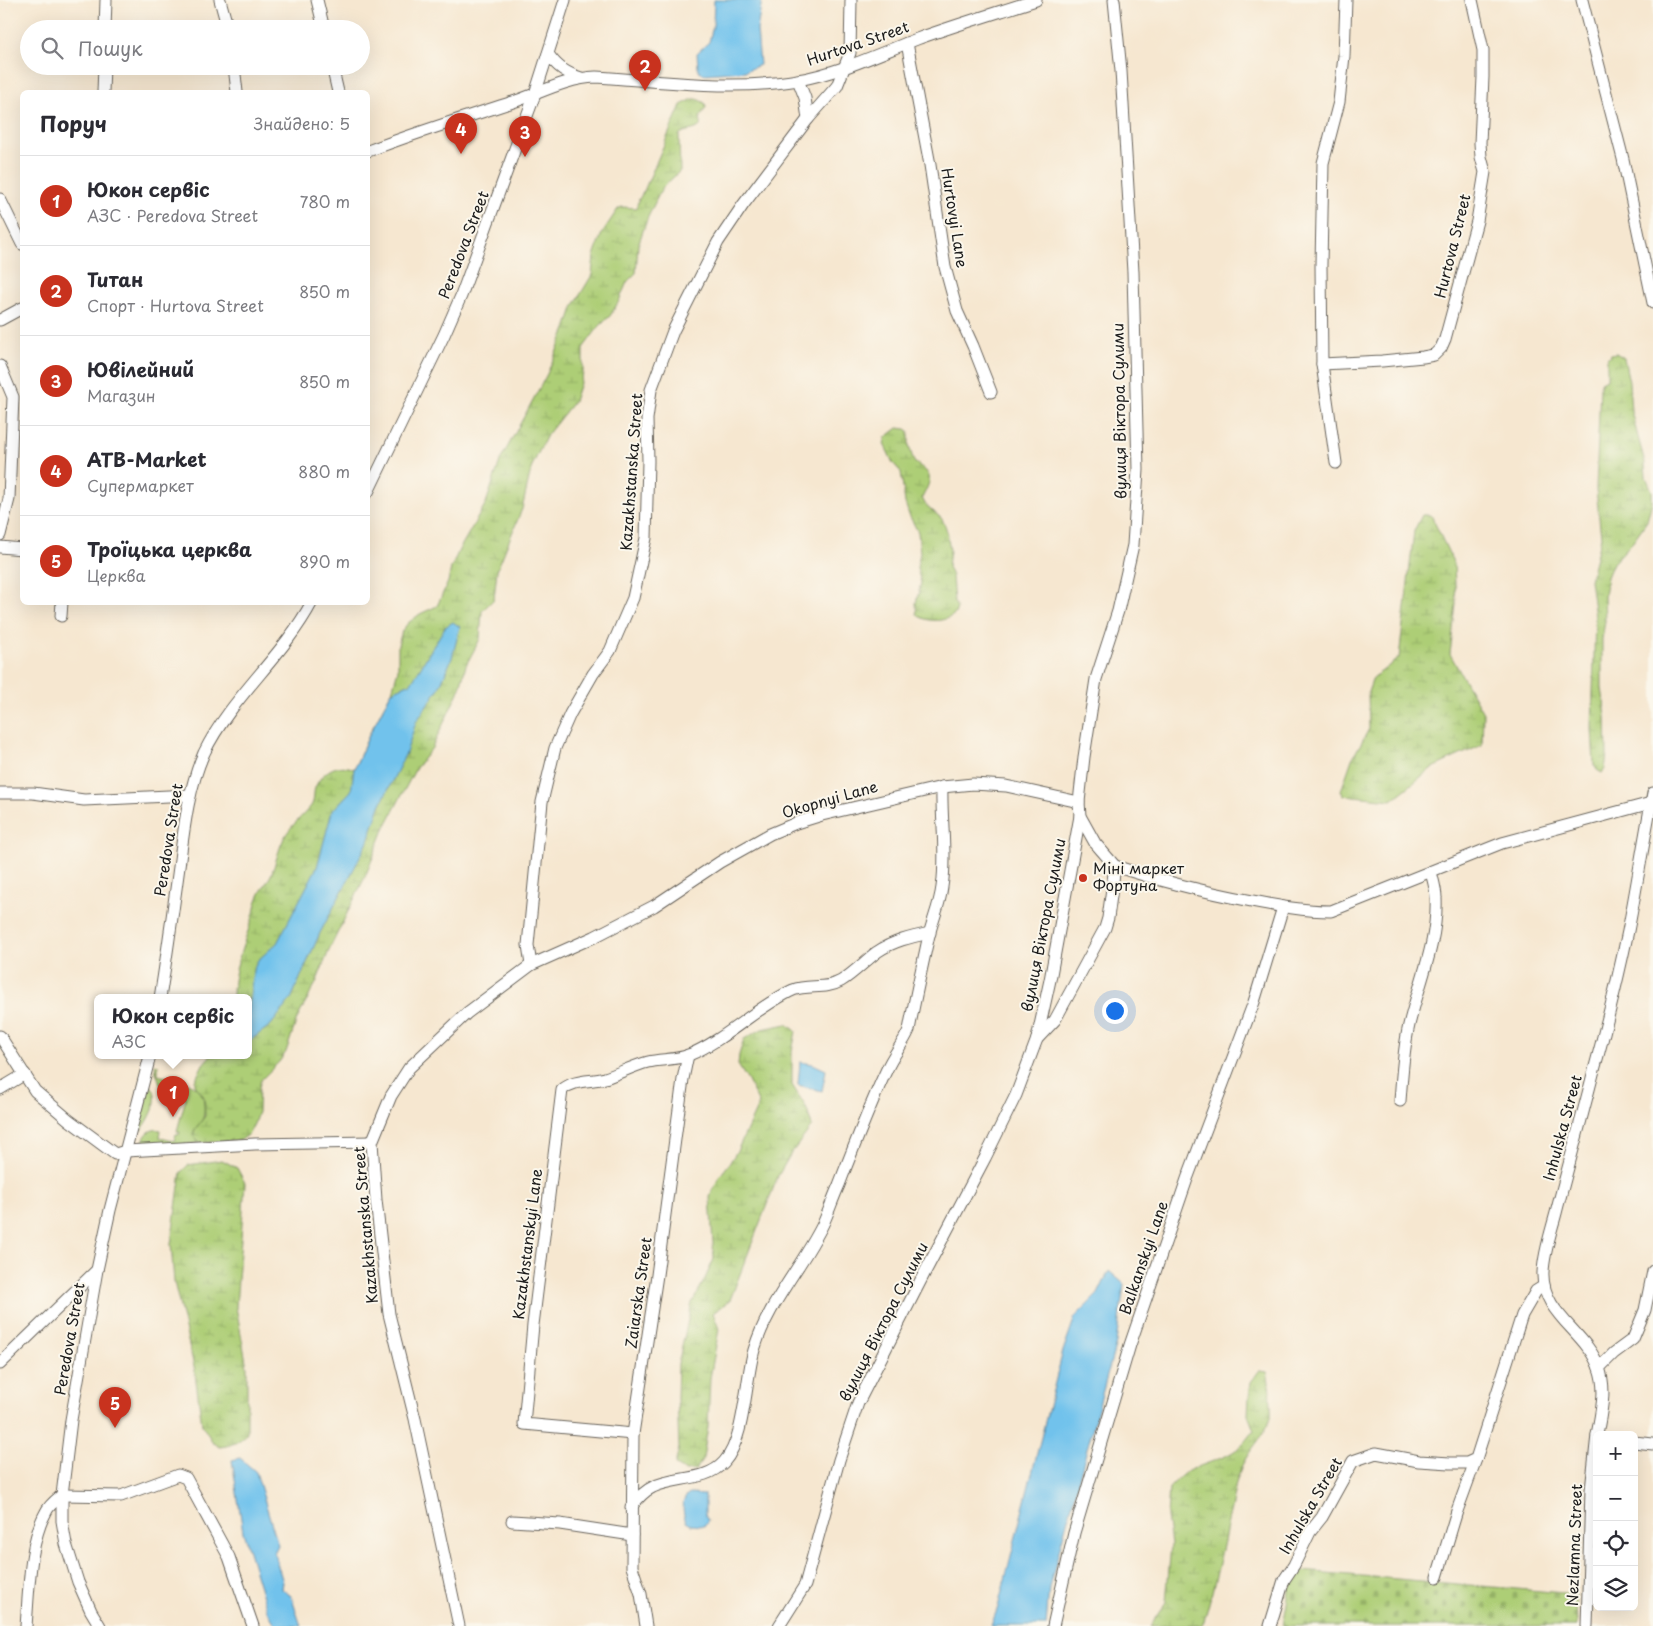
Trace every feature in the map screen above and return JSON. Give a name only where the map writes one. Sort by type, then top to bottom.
[{"type":"street","points":[[105,20],[106,0]]},
{"type":"street","points":[[220,0],[226,20]]},
{"type":"street","points":[[317,0],[322,20]]},
{"type":"street","name":"Peredova Street","points":[[370,488],[461,296],[535,94],[565,0]]},
{"type":"street","name":"Kazakhstanska Street","points":[[459,1626],[415,1419],[389,1314],[376,1200],[372,1142],[391,1096],[409,1068],[467,1013],[531,965],[528,945],[541,811],[555,748],[570,714],[593,674],[610,651],[633,598],[646,538],[647,419],[652,390],[673,331],[718,242],[743,205],[808,119],[837,86],[850,53],[852,0]]},
{"type":"street","name":"Hurtova Street","points":[[370,150],[418,132],[581,78],[596,77],[723,85],[798,80],[845,67],[952,26],[1036,0]]},
{"type":"street","name":"вулиця Віктора Сулими","points":[[779,1626],[805,1585],[839,1460],[858,1404],[1016,1095],[1037,1039],[1050,980],[1080,816],[1079,802],[1084,757],[1096,679],[1118,611],[1133,545],[1138,470],[1132,272],[1121,71],[1114,0]]},
{"type":"street","points":[[1336,463],[1322,364],[1323,163],[1338,102],[1344,56],[1346,0]]},
{"type":"street","name":"Hurtova Street","points":[[1322,364],[1382,362],[1434,355],[1441,348],[1445,339],[1477,221],[1485,172],[1480,143],[1483,77],[1482,50],[1472,0]]},
{"type":"street","points":[[1582,0],[1623,159],[1653,301]]},
{"type":"street","name":"Hurtovyi Lane","points":[[907,43],[930,164],[946,267],[956,311],[973,346],[991,392]]},
{"type":"street","points":[[548,54],[568,74],[581,78]]},
{"type":"street","points":[[103,90],[104,75]]},
{"type":"street","points":[[235,75],[237,90]]},
{"type":"street","points":[[334,75],[338,90]]},
{"type":"street","points":[[798,80],[805,98],[808,119]]},
{"type":"street","points":[[0,199],[20,240]]},
{"type":"street","points":[[0,320],[20,309]]},
{"type":"street","points":[[0,366],[13,397],[17,446],[0,535]]},
{"type":"street","points":[[0,546],[20,549]]},
{"type":"street","points":[[61,616],[62,605]]},
{"type":"street","name":"Peredova Street","points":[[161,994],[190,794],[195,775],[205,752],[220,726],[242,695],[300,624],[310,605]]},
{"type":"street","name":"Okopnyi Lane","points":[[531,965],[594,937],[654,906],[720,862],[770,834],[796,823],[942,787],[973,784],[1006,786],[1079,802]]},
{"type":"street","points":[[631,1507],[640,1496],[663,1483],[710,1472],[723,1464],[732,1451],[737,1437],[754,1348],[764,1323],[823,1224],[887,1068],[909,1030],[942,886],[944,857],[941,816],[942,787]]},
{"type":"street","points":[[0,793],[33,793],[84,800],[190,794]]},
{"type":"street","points":[[1115,866],[1161,881],[1283,907],[1307,911],[1331,911],[1502,843],[1652,798]]},
{"type":"street","name":"Inhulska Street","points":[[1544,1286],[1543,1272],[1546,1254],[1607,1022],[1628,932],[1652,798]]},
{"type":"street","name":"вулиця Віктора Сулими","points":[[1037,1039],[1055,1020],[1105,928],[1108,918],[1115,866],[1094,843],[1080,816]]},
{"type":"street","points":[[1400,1102],[1402,1065],[1409,1025],[1433,939],[1436,919],[1436,896],[1431,872]]},
{"type":"street","name":"Balkanskyi Lane","points":[[1053,1626],[1074,1532],[1130,1345],[1188,1179],[1254,1002],[1283,907]]},
{"type":"street","points":[[688,1055],[714,1042],[766,1006],[794,990],[809,987],[825,987],[840,981],[895,941],[930,933]]},
{"type":"street","points":[[0,1036],[35,1091],[69,1120],[115,1154],[126,1151],[255,1144],[372,1142]]},
{"type":"street","name":"Kazakhstanskyi Lane","points":[[632,1434],[524,1424],[533,1325],[562,1090],[568,1084],[604,1078],[627,1068],[648,1062],[688,1055]]},
{"type":"street","name":"Zaiarska Street","points":[[646,1626],[642,1594],[632,1567],[632,1434],[657,1276],[683,1079],[688,1055]]},
{"type":"street","name":"Peredova Street","points":[[100,1626],[78,1582],[66,1544],[62,1521],[62,1495],[71,1420],[97,1270],[149,1059]]},
{"type":"street","points":[[0,1089],[24,1074]]},
{"type":"street","points":[[0,1364],[97,1270]]},
{"type":"street","points":[[1600,1368],[1614,1353],[1633,1339],[1645,1310],[1653,1271]]},
{"type":"street","points":[[1437,1577],[1456,1511],[1476,1459],[1522,1315],[1536,1291],[1544,1286]]},
{"type":"street","name":"Nezlamna Street","points":[[1544,1286],[1548,1299],[1588,1347],[1600,1368],[1603,1397],[1598,1431]]},
{"type":"street","points":[[1638,1442],[1653,1444]]},
{"type":"street","name":"Inhulska Street","points":[[1270,1626],[1284,1580],[1294,1565],[1310,1532],[1322,1516],[1353,1461],[1376,1453],[1418,1461],[1450,1464],[1467,1463],[1476,1459]]},
{"type":"street","name":"Nezlamna Street","points":[[1587,1626],[1593,1472]]},
{"type":"street","points":[[26,1626],[37,1528],[47,1510],[62,1495],[121,1496],[178,1475],[186,1478],[229,1557],[253,1626]]},
{"type":"street","points":[[512,1521],[560,1524],[632,1535]]},
{"type":"green space","points":[[693,99],[705,103],[706,107],[700,117],[701,125],[696,129],[679,135],[680,171],[662,188],[648,217],[638,245],[636,273],[627,282],[610,316],[583,348],[583,374],[574,401],[547,435],[532,466],[522,509],[497,570],[494,599],[482,611],[480,639],[466,665],[460,688],[432,748],[416,768],[385,827],[365,877],[330,948],[316,983],[297,1019],[286,1052],[261,1080],[258,1112],[248,1135],[241,1140],[199,1143],[194,1136],[194,1131],[205,1116],[204,1097],[195,1085],[195,1081],[203,1064],[207,1059],[252,1059],[252,994],[233,994],[234,978],[257,900],[271,875],[284,838],[293,825],[311,806],[315,788],[321,777],[336,767],[342,766],[354,769],[392,691],[398,670],[398,645],[402,631],[408,623],[420,614],[437,606],[459,550],[486,503],[500,461],[547,374],[574,305],[592,275],[594,256],[602,233],[618,209],[622,207],[636,208],[681,105]]},
{"type":"green space","points":[[1616,353],[1624,358],[1629,382],[1631,411],[1645,463],[1646,477],[1652,491],[1652,501],[1647,521],[1630,545],[1613,563],[1607,577],[1604,596],[1605,621],[1602,639],[1602,688],[1606,716],[1607,755],[1605,769],[1602,773],[1594,765],[1592,728],[1595,617],[1590,580],[1601,537],[1596,489],[1600,386],[1602,381],[1607,379],[1607,358],[1611,354]]},
{"type":"green space","points":[[898,428],[909,431],[909,446],[914,462],[928,474],[928,486],[922,498],[925,504],[942,519],[946,528],[950,550],[948,567],[952,576],[954,602],[957,608],[955,614],[951,617],[941,620],[926,619],[917,615],[916,603],[921,583],[917,568],[920,553],[918,532],[905,503],[901,472],[893,463],[884,444],[886,437]]},
{"type":"green space","points":[[1422,515],[1431,515],[1454,564],[1456,604],[1450,654],[1483,713],[1482,745],[1432,768],[1392,800],[1344,795],[1341,791],[1352,759],[1369,729],[1368,692],[1373,678],[1399,658],[1414,531]]},
{"type":"green space","points":[[787,1024],[796,1031],[792,1052],[792,1085],[806,1107],[812,1126],[790,1155],[778,1176],[730,1300],[713,1313],[719,1329],[710,1378],[708,1426],[703,1458],[696,1470],[686,1471],[675,1465],[679,1448],[678,1364],[692,1303],[714,1259],[710,1197],[719,1177],[738,1149],[759,1104],[738,1065],[739,1055],[744,1039],[762,1029]]},
{"type":"green space","points":[[155,1064],[158,1065],[158,1075],[180,1080],[199,1090],[204,1103],[204,1116],[194,1131],[199,1143],[146,1148],[143,1143],[145,1136],[154,1130],[161,1130],[160,1138],[174,1141],[176,1134],[179,1135],[180,1132],[177,1131],[186,1098],[182,1096],[184,1086],[165,1080],[162,1089],[156,1072]]},
{"type":"green space","points":[[150,1085],[155,1095],[154,1107],[142,1129],[138,1129]]},
{"type":"green space","points":[[222,1160],[237,1168],[245,1183],[236,1307],[247,1367],[247,1432],[235,1443],[219,1447],[212,1441],[202,1425],[194,1366],[174,1282],[171,1244],[181,1172],[188,1165]]},
{"type":"green space","points":[[1259,1371],[1267,1372],[1271,1417],[1239,1473],[1218,1569],[1204,1621],[1201,1626],[1150,1626],[1166,1602],[1171,1545],[1167,1516],[1169,1488],[1186,1472],[1232,1453],[1247,1440],[1254,1430],[1248,1415],[1251,1382]]},
{"type":"green space","points":[[1302,1571],[1576,1594],[1577,1626],[1283,1626],[1290,1586]]},
{"type":"water","points":[[714,0],[762,0],[757,30],[760,65],[745,71],[705,74],[700,72],[697,53],[709,42],[713,26]]},
{"type":"water","points":[[453,622],[460,627],[452,658],[439,688],[416,722],[406,753],[380,806],[367,844],[320,933],[291,999],[271,1025],[252,1039],[252,994],[250,994],[253,970],[257,961],[277,943],[317,867],[332,811],[351,791],[354,769],[392,691],[411,683],[445,627]]},
{"type":"water","points":[[800,1062],[813,1064],[826,1070],[822,1091],[798,1085]]},
{"type":"water","points":[[1109,1271],[1124,1284],[1116,1343],[1049,1588],[1046,1626],[991,1626],[998,1607],[1063,1351],[1075,1317],[1098,1294]]},
{"type":"water","points":[[240,1458],[256,1472],[278,1545],[274,1553],[283,1582],[282,1589],[291,1596],[301,1626],[276,1626],[267,1610],[243,1532],[232,1460]]},
{"type":"water","points":[[690,1494],[705,1495],[705,1515],[708,1520],[704,1526],[691,1525],[686,1522],[683,1510],[684,1502]]},
{"type":"place","name":"Титан","points":[[645,91]]},
{"type":"place","name":"ATB-Market","points":[[461,154]]},
{"type":"place","name":"Ювілейний","points":[[525,157]]},
{"type":"place","name":"Міні маркет Фортуна","points":[[1083,878]]},
{"type":"place","name":"Юкон сервіс","points":[[173,1117]]},
{"type":"place","name":"Троїцька церква","points":[[115,1428]]}]
